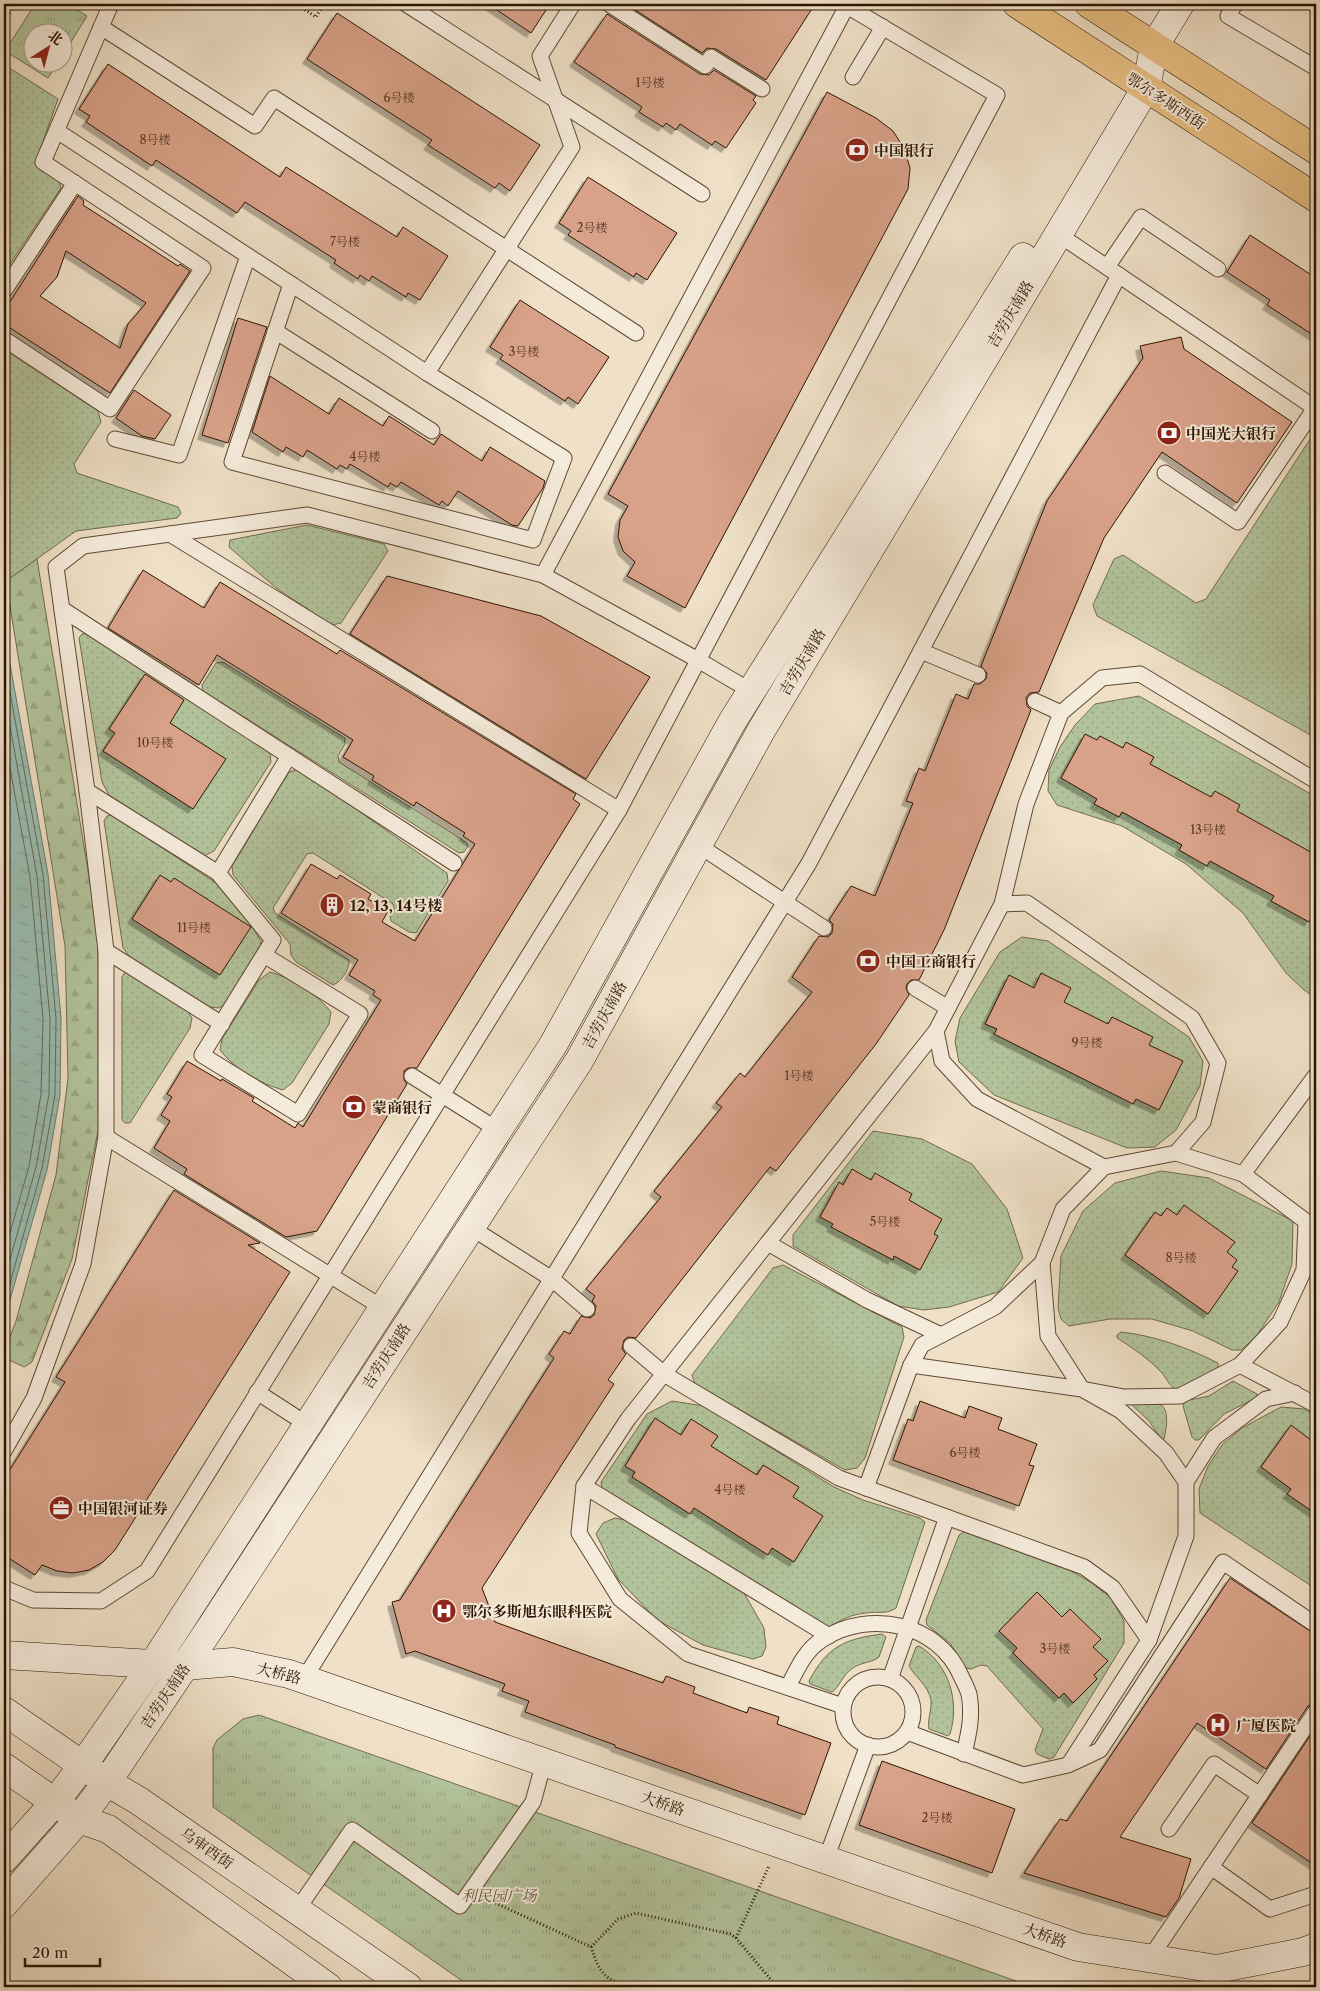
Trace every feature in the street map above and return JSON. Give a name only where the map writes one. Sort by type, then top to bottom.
[{"type":"main road","name":"鄂尔多斯西街","points":[[1017,4],[1316,198]]},
{"type":"main road","points":[[1089,4],[1316,150]]},
{"type":"main road","points":[[1140,84],[1154,46],[1180,4]]},
{"type":"main road","name":"吉劳庆南路","points":[[4,1904],[79,1819],[107,1782],[185,1666],[579,1061],[762,729],[1058,234],[1140,84]]},
{"type":"main road","name":"吉劳庆南路","points":[[4,1859],[55,1802],[83,1766],[153,1664],[553,1045],[732,722],[1140,84]]},
{"type":"main road","name":"大桥路","points":[[4,1655],[185,1666],[234,1662],[289,1674],[1078,1947],[1217,1969],[1303,1952],[1316,1947]]},
{"type":"main road","name":"乌审西街","points":[[4,1711],[83,1766],[139,1801],[408,1987]]},
{"type":"main road","points":[[4,1767],[79,1819],[108,1829],[328,1987]]},
{"type":"lane","points":[[4,339],[110,409],[203,268],[43,162],[111,4]]},
{"type":"lane","points":[[406,4],[702,194]]},
{"type":"lane","points":[[427,372],[572,147],[540,56],[574,4]]},
{"type":"lane","points":[[609,4],[705,66],[711,56],[762,89]]},
{"type":"lane","points":[[1235,4],[1228,16],[1316,68]]},
{"type":"lane","points":[[4,1588],[33,1600],[101,1601],[147,1571],[619,810],[997,95],[848,5],[543,575]]},
{"type":"lane","points":[[101,27],[256,126],[274,98],[636,333]]},
{"type":"lane","points":[[853,77],[883,27]]},
{"type":"lane","points":[[57,131],[427,372],[564,458],[533,540],[232,462],[291,284]]},
{"type":"lane","points":[[4,291],[74,183]]},
{"type":"lane","points":[[304,1679],[809,863],[921,651],[1141,217],[1218,269]]},
{"type":"lane","points":[[1058,234],[1316,408],[1238,522],[1165,473]]},
{"type":"lane","points":[[115,439],[179,455],[248,256]]},
{"type":"lane","points":[[276,331],[432,431]]},
{"type":"lane","points":[[4,1451],[34,1398],[84,1264],[106,1137],[106,951],[87,791],[56,567],[83,546],[307,516],[543,575],[751,691]]},
{"type":"lane","points":[[170,534],[619,810]]},
{"type":"lane","points":[[62,608],[454,863]]},
{"type":"lane","points":[[921,651],[978,675]]},
{"type":"lane","points":[[843,1706],[688,1654],[620,1599],[579,1533],[584,1486],[628,1419],[936,1032],[1002,904],[1026,804],[1061,713],[1102,678],[1140,674],[1316,781]]},
{"type":"lane","points":[[1035,701],[1061,713]]},
{"type":"lane","points":[[218,873],[289,756]]},
{"type":"lane","points":[[87,791],[218,873],[273,940],[202,1055],[298,1114],[351,1038],[360,1014],[264,955]]},
{"type":"lane","points":[[698,845],[824,928]]},
{"type":"lane","points":[[1002,904],[1027,903],[1192,1018],[1218,1062],[1203,1122],[1176,1153]]},
{"type":"lane","points":[[106,951],[222,1024]]},
{"type":"lane","points":[[915,988],[948,1008]]},
{"type":"lane","points":[[936,1032],[942,1061],[977,1099],[1104,1167]]},
{"type":"lane","points":[[1243,1174],[1316,1075]]},
{"type":"lane","points":[[412,1076],[498,1130]]},
{"type":"lane","points":[[106,1137],[383,1308]]},
{"type":"lane","points":[[866,1488],[911,1365],[922,1345],[995,1307],[1042,1263],[1063,1209],[1104,1167],[1176,1153],[1243,1174],[1311,1226],[1304,1270],[1280,1322],[1240,1365],[1180,1396],[1124,1397],[1082,1389],[911,1365]]},
{"type":"lane","points":[[470,1227],[552,1278],[587,1308]]},
{"type":"lane","points":[[768,1243],[867,1300],[941,1335]]},
{"type":"lane","points":[[1042,1263],[1048,1336],[1082,1389],[1122,1411],[1166,1453],[1186,1482]]},
{"type":"lane","points":[[631,1346],[664,1374],[839,1478],[1084,1567],[1113,1588],[1149,1640]]},
{"type":"lane","points":[[1240,1365],[1316,1405]]},
{"type":"lane","points":[[257,1392],[308,1425]]},
{"type":"lane","points":[[1068,1765],[1149,1640],[1186,1536],[1186,1482],[1214,1438],[1266,1400],[1295,1393]]},
{"type":"lane","points":[[584,1486],[829,1636]]},
{"type":"lane","points":[[890,1679],[948,1518]]},
{"type":"lane","points":[[907,1732],[1023,1775],[1068,1765],[1100,1750],[1223,1562],[1316,1625]]},
{"type":"lane","points":[[788,1687],[801,1661],[822,1639],[849,1626],[879,1622],[908,1627],[936,1642],[956,1665],[969,1693],[971,1724],[964,1754]]},
{"type":"lane","points":[[874,1677],[890,1679],[905,1689],[910,1698],[912,1717],[907,1732],[891,1744],[880,1747],[868,1745],[856,1739],[848,1730],[843,1706],[846,1697],[859,1682],[874,1677]]},
{"type":"lane","points":[[1150,1958],[1316,1711]]},
{"type":"lane","points":[[826,1859],[868,1745]]},
{"type":"lane","points":[[297,1910],[352,1830],[460,1906],[533,1802],[544,1762]]},
{"type":"lane","points":[[1169,1829],[1214,1764],[1260,1794]]},
{"type":"lane","points":[[1211,1867],[1270,1909],[1316,1894]]},
{"type":"path","points":[[4,22],[16,4]]},
{"type":"path","points":[[296,4],[316,16],[324,4]]},
{"type":"path","points":[[736,1938],[779,1843]]},
{"type":"path","points":[[470,1891],[591,1948],[598,1968],[616,1983],[634,1987]]},
{"type":"path","points":[[591,1948],[618,1919],[636,1913],[730,1934],[736,1938],[772,1980],[786,1987]]},
{"type":"green space","points":[[35,4],[68,4],[87,16],[72,40],[72,22],[24,22]]},
{"type":"green space","points":[[22,24],[22,62],[5,51]]},
{"type":"green space","points":[[8,67],[58,99],[35,164],[59,181],[61,188],[4,273],[4,68]]},
{"type":"green space","points":[[38,72],[52,72],[48,78]]},
{"type":"green space","points":[[4,349],[98,411],[101,422],[74,464],[77,473],[178,507],[181,513],[177,518],[76,531],[6,581],[4,569]]},
{"type":"green space","points":[[1316,430],[1316,738],[1097,616],[1093,605],[1114,559],[1123,555],[1196,603],[1206,599]]},
{"type":"green space","points":[[307,525],[384,544],[388,551],[341,623],[332,625],[276,588],[229,547],[230,540]]},
{"type":"green space","points":[[37,559],[98,932],[98,1131],[72,1259],[32,1362],[24,1367],[7,1359],[5,1350],[16,1321],[56,1175],[68,1078],[65,946],[6,581]]},
{"type":"green space","points":[[82,634],[87,634],[270,753],[271,762],[214,851],[204,856],[109,795],[102,782],[79,638]]},
{"type":"green space","points":[[223,662],[345,738],[345,744],[338,756],[339,762],[466,842],[468,846],[464,852],[459,853],[203,691],[202,685],[216,663]]},
{"type":"green space","points":[[1139,696],[1316,797],[1316,998],[1304,990],[1286,973],[1243,913],[1186,864],[1122,826],[1057,805],[1048,791],[1049,770],[1060,747],[1075,725],[1095,704]]},
{"type":"green space","points":[[299,769],[447,873],[448,881],[416,933],[409,932],[391,921],[390,916],[394,909],[393,904],[313,853],[307,854],[273,908],[275,913],[349,960],[344,975],[333,985],[296,962],[291,955],[290,944],[233,875],[232,866],[289,772]]},
{"type":"green space","points":[[112,815],[216,883],[245,915],[261,941],[260,949],[227,1003],[219,1008],[208,1007],[130,957],[123,948],[104,821],[107,816]]},
{"type":"green space","points":[[1022,937],[1048,941],[1189,1037],[1203,1061],[1200,1086],[1176,1130],[1155,1147],[1127,1148],[994,1095],[959,1062],[955,1041],[960,1018],[1000,952]]},
{"type":"green space","points":[[125,972],[185,1007],[192,1018],[190,1028],[130,1123],[125,1123],[122,1120],[122,977]]},
{"type":"green space","points":[[270,972],[287,978],[304,988],[319,999],[331,1012],[329,1024],[292,1083],[283,1090],[248,1075],[220,1050],[222,1039],[259,980]]},
{"type":"green space","points":[[873,1131],[922,1139],[972,1164],[1007,1209],[1023,1258],[998,1292],[949,1307],[924,1310],[898,1306],[793,1246],[793,1235]]},
{"type":"green space","points":[[1161,1171],[1209,1178],[1293,1221],[1292,1264],[1279,1302],[1255,1338],[1241,1350],[1232,1350],[1193,1331],[1152,1319],[1110,1319],[1069,1326],[1061,1319],[1058,1308],[1061,1256],[1083,1211],[1115,1183]]},
{"type":"green space","points":[[783,1265],[902,1327],[904,1337],[865,1458],[857,1468],[845,1470],[695,1384],[692,1375],[773,1268]]},
{"type":"green space","points":[[1121,1332],[1159,1339],[1182,1347],[1218,1363],[1218,1368],[1193,1383],[1175,1389],[1152,1363],[1117,1338],[1117,1335]]},
{"type":"green space","points":[[1233,1381],[1257,1394],[1256,1398],[1224,1414],[1199,1440],[1195,1440],[1192,1437],[1183,1406],[1185,1401],[1209,1396]]},
{"type":"green space","points":[[672,1401],[704,1406],[834,1487],[863,1500],[920,1518],[925,1522],[896,1608],[885,1612],[870,1612],[856,1615],[829,1627],[602,1488],[601,1482],[647,1414]]},
{"type":"green space","points":[[1133,1403],[1155,1403],[1164,1408],[1167,1421],[1164,1439],[1162,1440],[1149,1421],[1132,1405]]},
{"type":"green space","points":[[1281,1407],[1304,1409],[1316,1416],[1316,1589],[1200,1513],[1199,1489],[1208,1466],[1222,1445],[1242,1428]]},
{"type":"green space","points":[[615,1518],[625,1520],[744,1593],[764,1628],[766,1647],[762,1656],[753,1659],[703,1645],[657,1620],[618,1579],[596,1534],[603,1523]]},
{"type":"green space","points":[[964,1532],[1071,1571],[1092,1583],[1111,1598],[1124,1621],[1124,1643],[1054,1757],[1049,1759],[1037,1754],[1035,1750],[1043,1729],[987,1666],[981,1665],[971,1669],[966,1668],[950,1643],[927,1625],[926,1620],[959,1535]]},
{"type":"green space","points":[[882,1634],[886,1637],[879,1657],[856,1666],[832,1692],[810,1684],[809,1681],[816,1669],[838,1647],[857,1639]]},
{"type":"green space","points":[[919,1646],[938,1663],[950,1684],[954,1709],[953,1721],[948,1736],[929,1729],[931,1700],[925,1686],[909,1666],[916,1647]]},
{"type":"green space","name":"利民园广场","points":[[259,1715],[1033,1987],[471,1987],[213,1807],[213,1748],[217,1740],[243,1719]]},
{"type":"water","points":[[4,631],[48,874],[61,1018],[60,1095],[47,1170],[4,1321]]},
{"type":"building","points":[[488,4],[550,4],[531,33]]},
{"type":"building","points":[[626,4],[815,4],[766,80],[716,49],[707,48],[702,53]]},
{"type":"building","points":[[337,13],[540,145],[510,191],[499,183],[495,188],[428,145],[432,140],[307,59]]},
{"type":"building","points":[[607,14],[700,74],[709,75],[714,70],[756,96],[753,100],[756,103],[726,148],[715,141],[712,145],[680,124],[676,130],[666,123],[663,127],[639,112],[642,107],[574,62]]},
{"type":"building","points":[[108,64],[280,177],[286,167],[397,237],[403,227],[448,256],[420,300],[408,293],[406,297],[372,276],[369,281],[360,275],[358,279],[334,263],[336,260],[245,202],[237,213],[156,160],[152,166],[86,122],[90,116],[79,109]]},
{"type":"building","points":[[827,92],[876,118],[893,131],[904,148],[910,168],[908,189],[685,608],[627,576],[635,562],[623,551],[618,537],[620,520],[628,506],[608,494]]},
{"type":"building","points":[[588,177],[677,233],[647,280],[636,273],[634,277],[568,235],[571,231],[559,223]]},
{"type":"building","points":[[78,196],[84,201],[83,205],[178,266],[180,264],[190,271],[110,393],[4,324],[4,311]],"holes":[[[66,251],[146,303],[128,324],[120,348],[40,296],[57,277]]]},
{"type":"building","points":[[1250,235],[1316,278],[1316,337],[1267,305],[1270,300],[1227,272]]},
{"type":"building","points":[[520,300],[609,357],[578,404],[568,397],[565,401],[500,359],[503,355],[490,347]]},
{"type":"building","points":[[238,318],[267,327],[228,443],[202,435]]},
{"type":"building","points":[[1181,337],[1184,349],[1292,422],[1237,503],[1162,452],[1104,538],[1039,692],[1030,693],[1026,698],[1027,706],[1031,710],[944,930],[919,980],[911,980],[907,984],[906,988],[909,995],[876,1044],[776,1171],[770,1167],[636,1338],[628,1337],[624,1340],[622,1349],[626,1354],[608,1380],[614,1384],[482,1588],[495,1622],[663,1683],[666,1676],[695,1687],[693,1693],[747,1713],[749,1707],[779,1717],[777,1724],[831,1743],[805,1815],[615,1747],[615,1745],[525,1712],[529,1701],[502,1691],[505,1684],[415,1651],[406,1654],[392,1602],[400,1600],[554,1358],[549,1354],[564,1331],[570,1334],[581,1316],[590,1318],[594,1315],[596,1306],[592,1301],[595,1296],[586,1289],[661,1197],[654,1191],[722,1107],[716,1103],[740,1073],[745,1077],[812,992],[792,977],[819,936],[828,937],[832,933],[833,924],[829,920],[851,886],[875,896],[913,803],[906,801],[919,768],[925,771],[956,694],[968,699],[974,684],[980,684],[986,679],[987,673],[981,666],[1047,501],[1143,358],[1140,346]]},
{"type":"building","points":[[270,376],[329,414],[339,398],[383,426],[389,416],[434,445],[441,434],[482,461],[490,447],[545,481],[543,488],[518,526],[512,525],[458,491],[448,506],[442,501],[439,505],[401,482],[397,487],[390,483],[388,487],[350,464],[347,469],[340,465],[337,469],[307,450],[303,457],[286,447],[283,452],[252,432]]},
{"type":"building","points":[[134,390],[171,415],[155,439],[142,436],[116,418]]},
{"type":"building","name":"12, 13, 14号楼","points":[[143,570],[204,608],[220,582],[337,654],[340,650],[576,794],[573,799],[580,804],[417,1068],[408,1068],[404,1071],[404,1080],[407,1084],[317,1231],[286,1237],[184,1174],[187,1169],[154,1148],[170,1121],[161,1115],[172,1097],[167,1094],[187,1061],[254,1098],[252,1101],[295,1128],[298,1123],[303,1127],[381,1000],[373,995],[375,991],[349,975],[358,960],[281,913],[311,864],[337,879],[340,875],[371,894],[368,899],[388,911],[382,922],[415,941],[475,844],[463,836],[465,833],[416,802],[414,806],[372,780],[374,776],[343,757],[353,740],[217,655],[199,685],[108,628]]},
{"type":"building","points":[[387,576],[541,616],[650,677],[586,779],[350,634]]},
{"type":"building","points":[[145,674],[184,700],[170,723],[226,759],[193,809],[103,751],[115,733],[109,729]]},
{"type":"building","points":[[1085,734],[1097,740],[1100,736],[1123,748],[1126,742],[1154,757],[1150,764],[1211,797],[1215,791],[1240,805],[1237,811],[1316,855],[1316,909],[1309,922],[1271,901],[1274,896],[1210,861],[1207,866],[1179,850],[1182,845],[1122,812],[1119,817],[1094,804],[1097,799],[1061,778]]},
{"type":"building","points":[[160,875],[171,882],[174,878],[251,927],[220,975],[132,919]]},
{"type":"building","points":[[1041,973],[1071,988],[1064,1002],[1108,1024],[1112,1017],[1153,1037],[1149,1045],[1183,1061],[1159,1110],[1136,1099],[1133,1104],[994,1034],[997,1029],[985,1024],[1009,975],[1034,988]]},
{"type":"building","points":[[852,1169],[871,1180],[875,1173],[912,1194],[909,1200],[942,1219],[934,1234],[938,1236],[920,1270],[894,1256],[893,1260],[831,1227],[833,1224],[820,1217],[839,1182],[843,1185]]},
{"type":"building","points":[[174,1190],[260,1243],[248,1245],[290,1272],[115,1550],[103,1562],[89,1570],[73,1573],[57,1571],[42,1565],[35,1575],[4,1555],[4,1479],[65,1382],[56,1377]]},
{"type":"building","points":[[1184,1205],[1235,1242],[1227,1252],[1237,1260],[1232,1267],[1238,1271],[1208,1314],[1125,1255],[1155,1212],[1161,1216],[1167,1208],[1177,1215]]},
{"type":"building","points":[[920,1401],[965,1418],[969,1406],[1002,1418],[998,1429],[1037,1444],[1029,1465],[1034,1466],[1019,1506],[893,1460],[908,1419],[913,1421]]},
{"type":"building","points":[[655,1418],[681,1435],[691,1419],[718,1436],[711,1446],[757,1475],[763,1465],[799,1487],[793,1497],[823,1516],[794,1562],[772,1548],[768,1555],[694,1508],[690,1514],[632,1477],[635,1472],[625,1466]]},
{"type":"building","points":[[1291,1425],[1316,1444],[1316,1514],[1287,1494],[1291,1489],[1261,1467]]},
{"type":"building","name":"广厦医院","points":[[1230,1578],[1316,1635],[1316,1702],[1308,1706],[1266,1769],[1197,1723],[1120,1837],[1191,1859],[1179,1898],[1166,1917],[1024,1873],[1060,1819],[1067,1821]]},
{"type":"building","points":[[1037,1592],[1062,1617],[1070,1609],[1101,1639],[1093,1647],[1108,1661],[1094,1675],[1097,1679],[1073,1703],[1064,1693],[1059,1698],[1013,1653],[1017,1648],[999,1631]]},
{"type":"building","points":[[1316,1727],[1316,1866],[1252,1823]]},
{"type":"building","points":[[882,1761],[1015,1809],[992,1873],[859,1825]]},
{"type":"place","name":"中国银行","points":[[857,150]]},
{"type":"place","name":"中国光大银行","points":[[1169,433]]},
{"type":"place","name":"12, 13, 14号楼","points":[[332,905]]},
{"type":"place","name":"中国工商银行","points":[[868,961]]},
{"type":"place","name":"蒙商银行","points":[[354,1107]]},
{"type":"place","name":"中国银河证券","points":[[61,1508]]},
{"type":"place","name":"鄂尔多斯旭东眼科医院","points":[[444,1611]]},
{"type":"place","name":"广厦医院","points":[[1218,1725]]}]
